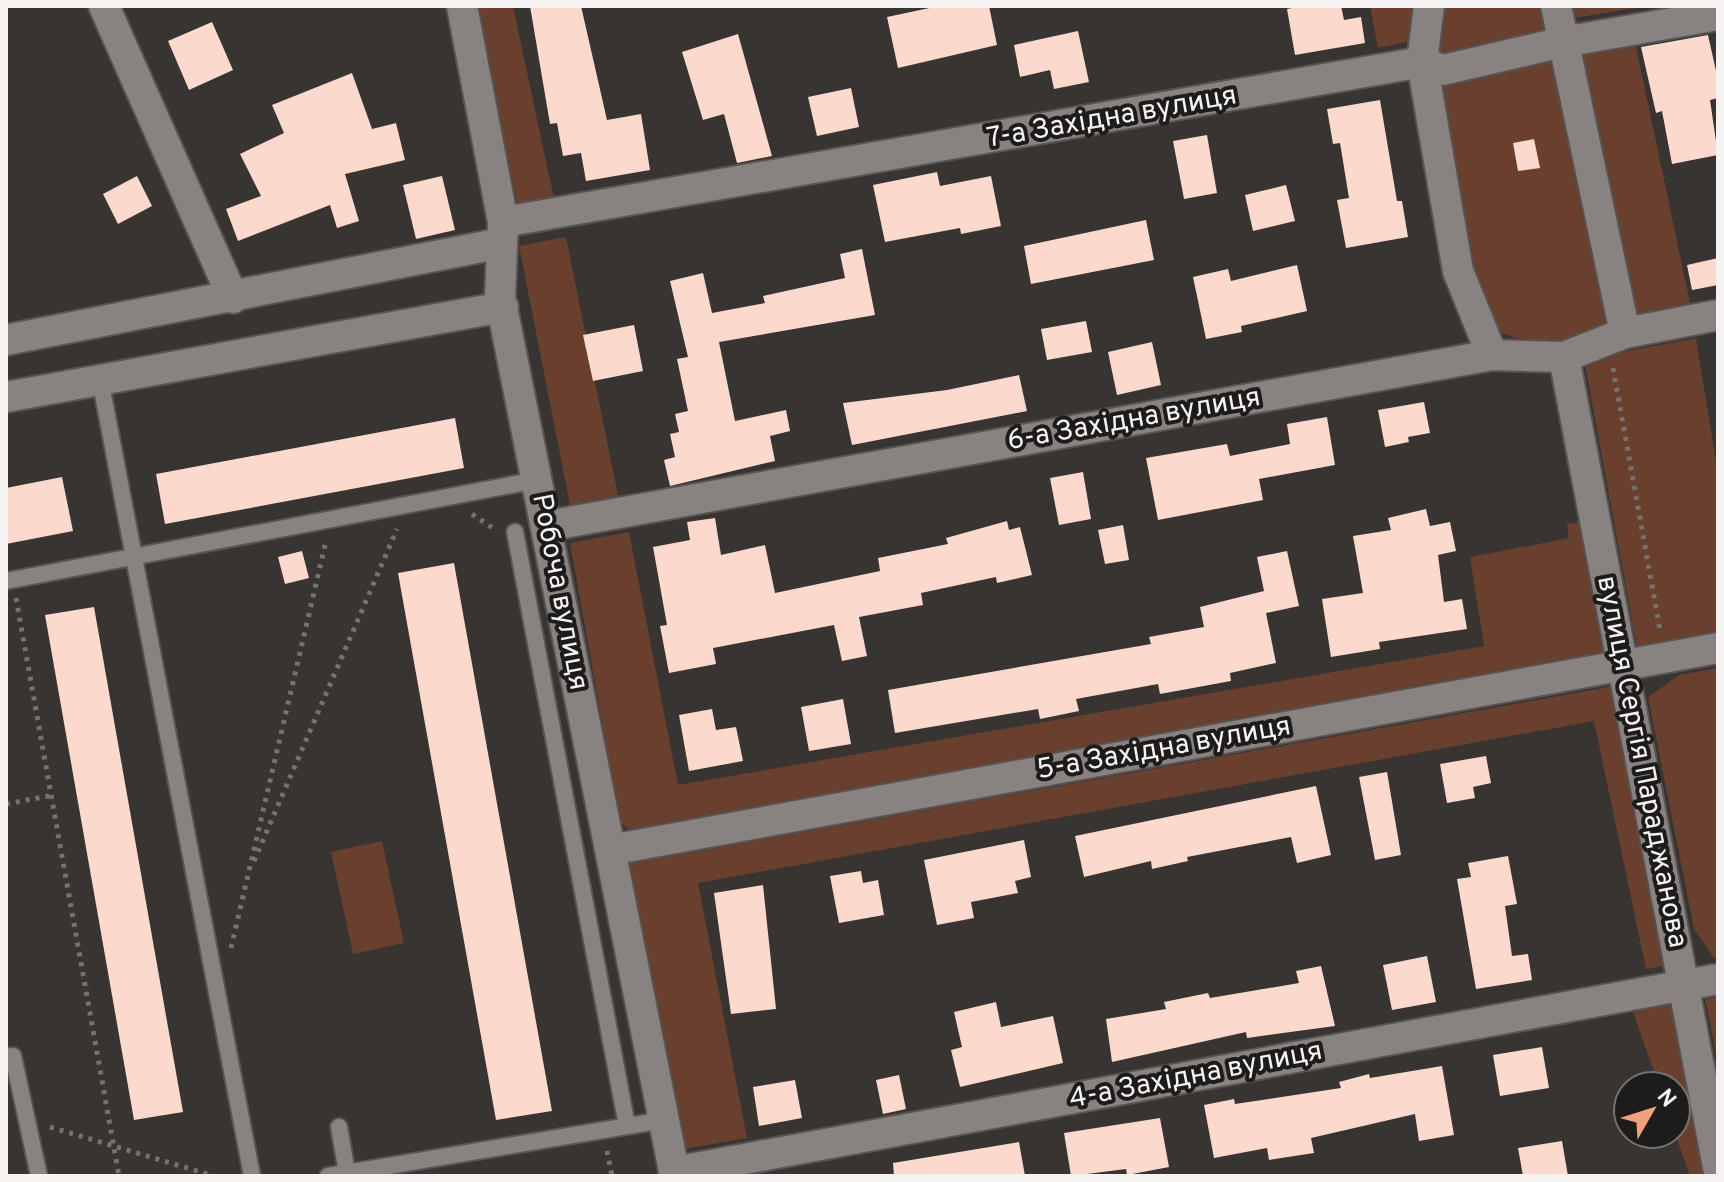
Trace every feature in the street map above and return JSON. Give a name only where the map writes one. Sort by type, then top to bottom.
[{"type":"street","points":[[106,6],[233,298]]},
{"type":"street","name":"Робоча вулиця","points":[[462,6],[502,233],[500,280],[503,307],[674,1174]]},
{"type":"street","points":[[1429,6],[1422,62],[1458,271],[1492,355]]},
{"type":"street","points":[[1556,6],[1617,336]]},
{"type":"street","name":"7-а Західна вулиця","points":[[6,340],[233,298],[502,233],[1422,62],[1443,70],[1563,42],[1718,15]]},
{"type":"street","points":[[6,397],[503,307]]},
{"type":"street","name":"6-а Західна вулиця","points":[[547,526],[1492,355],[1564,357],[1617,336],[1718,315]]},
{"type":"street","name":"вулиця Сергія Параджанова","points":[[1564,357],[1718,1167]]},
{"type":"street","name":"5-а Західна вулиця","points":[[610,850],[1718,648]]},
{"type":"street","name":"4-а Західна вулиця","points":[[674,1174],[1718,979]]},
{"type":"lane","points":[[100,379],[252,1176]]},
{"type":"lane","points":[[9,580],[134,559],[537,480]]},
{"type":"lane","points":[[516,538],[627,1126]]},
{"type":"lane","points":[[6,1057],[13,1056],[39,1176]]},
{"type":"lane","points":[[328,1176],[664,1120]]},
{"type":"lane","points":[[339,1127],[347,1173]]},
{"type":"path","points":[[1617,336],[1665,658]]},
{"type":"path","points":[[448,497],[516,538]]},
{"type":"path","points":[[249,874],[407,506]]},
{"type":"path","points":[[219,1000],[331,520]]},
{"type":"path","points":[[9,580],[54,795],[119,1176]]},
{"type":"path","points":[[6,804],[54,795]]},
{"type":"path","points":[[26,1120],[214,1176]]},
{"type":"shaded area","points":[[476,6],[513,6],[554,199],[518,207]]},
{"type":"shaded area","points":[[1370,6],[1420,6],[1412,41],[1378,48]]},
{"type":"shaded area","points":[[1434,6],[1549,6],[1555,36],[1448,60],[1431,56]]},
{"type":"shaded area","points":[[1566,6],[1634,6],[1635,8],[1568,19]]},
{"type":"shaded area","points":[[1635,42],[1690,303],[1630,316],[1577,52]]},
{"type":"shaded area","points":[[1558,55],[1610,319],[1584,339],[1554,345],[1523,340],[1492,329],[1469,273],[1439,78]]},
{"type":"shaded area","points":[[566,237],[618,496],[570,505],[519,246]]},
{"type":"shaded area","points":[[1696,338],[1718,474],[1718,631],[1637,647],[1584,359]]},
{"type":"shaded area","points":[[1583,521],[1608,653],[635,834],[620,822],[570,543],[629,532],[678,785],[1484,646],[1470,557],[1569,538],[1567,524]]},
{"type":"shaded area","points":[[1718,668],[1718,957],[1714,958],[1694,929],[1648,697],[1679,675]]},
{"type":"shaded area","points":[[1614,686],[1667,965],[1646,969],[1594,721],[698,883],[747,1138],[685,1149],[624,878],[631,863]]},
{"type":"shaded area","points":[[382,841],[404,943],[353,954],[331,852]]},
{"type":"shaded area","points":[[1718,997],[1718,1063],[1705,999]]},
{"type":"shaded area","points":[[1673,999],[1687,1070],[1653,1070],[1632,1009]]},
{"type":"shaded area","points":[[1692,1092],[1709,1176],[1690,1176],[1681,1150],[1692,1150]]},
{"type":"building","points":[[530,6],[581,6],[607,120],[641,114],[650,170],[586,181],[581,153],[563,156],[557,123],[550,124]]},
{"type":"building","points":[[939,6],[989,6],[997,45],[898,68],[887,17]]},
{"type":"building","points":[[1341,6],[1344,20],[1361,17],[1365,43],[1295,55],[1287,9]]},
{"type":"building","points":[[212,22],[233,70],[189,90],[168,41]]},
{"type":"building","points":[[1078,31],[1089,82],[1054,89],[1050,70],[1020,77],[1014,45]]},
{"type":"building","points":[[738,34],[772,156],[737,163],[724,114],[703,120],[682,52]]},
{"type":"building","points":[[1708,35],[1718,80],[1718,98],[1710,100],[1718,155],[1672,164],[1662,111],[1656,113],[1641,47]]},
{"type":"building","points":[[352,73],[372,129],[396,123],[405,160],[345,174],[359,221],[337,228],[330,205],[238,241],[226,209],[261,196],[240,154],[284,133],[272,105]]},
{"type":"building","points":[[851,88],[859,127],[817,136],[808,97]]},
{"type":"building","points":[[1380,100],[1397,201],[1402,201],[1408,237],[1346,248],[1337,200],[1349,198],[1340,143],[1333,144],[1327,109]]},
{"type":"building","points":[[1207,135],[1217,193],[1184,199],[1173,141]]},
{"type":"building","points":[[1534,139],[1540,168],[1518,171],[1513,143]]},
{"type":"building","points":[[937,172],[940,186],[991,176],[1001,226],[961,234],[960,228],[885,242],[873,185]]},
{"type":"building","points":[[137,176],[152,206],[118,224],[103,194]]},
{"type":"building","points":[[442,176],[455,230],[416,239],[403,185]]},
{"type":"building","points":[[1286,185],[1295,221],[1253,231],[1245,195]]},
{"type":"building","points":[[1146,220],[1154,260],[1031,284],[1024,246]]},
{"type":"building","points":[[862,249],[875,315],[719,342],[735,421],[786,410],[790,431],[770,436],[775,461],[670,486],[664,460],[675,457],[670,434],[679,432],[675,414],[688,411],[677,359],[688,357],[670,281],[703,273],[712,313],[765,303],[763,296],[845,278],[840,254]]},
{"type":"building","points":[[1718,258],[1718,285],[1692,290],[1687,265]]},
{"type":"building","points":[[1297,265],[1307,311],[1241,326],[1242,332],[1206,339],[1193,277],[1228,269],[1231,281]]},
{"type":"building","points":[[1086,321],[1092,352],[1047,360],[1041,329]]},
{"type":"building","points":[[634,325],[643,371],[593,381],[583,335]]},
{"type":"building","points":[[1152,342],[1161,385],[1117,395],[1108,352]]},
{"type":"building","points":[[1019,375],[1027,411],[852,445],[843,403],[947,390]]},
{"type":"building","points":[[1424,402],[1430,433],[1408,437],[1409,442],[1385,447],[1378,410]]},
{"type":"building","points":[[1327,417],[1335,465],[1259,479],[1263,500],[1158,520],[1146,458],[1227,444],[1230,456],[1290,444],[1287,424]]},
{"type":"building","points":[[455,418],[464,468],[165,524],[156,474]]},
{"type":"building","points":[[1083,472],[1091,519],[1059,525],[1050,478]]},
{"type":"building","points":[[62,477],[73,531],[6,544],[6,488]]},
{"type":"building","points":[[1426,509],[1430,526],[1450,522],[1456,551],[1438,555],[1444,602],[1462,599],[1467,629],[1379,642],[1380,649],[1331,657],[1322,599],[1363,593],[1353,536],[1391,530],[1388,518]]},
{"type":"building","points":[[715,518],[721,555],[765,545],[775,593],[880,571],[878,558],[948,544],[946,538],[1007,521],[1009,530],[1020,527],[1032,575],[997,583],[996,577],[921,593],[923,605],[859,617],[867,656],[842,661],[834,625],[713,648],[716,664],[669,673],[660,626],[667,625],[653,547],[690,540],[687,522]]},
{"type":"building","points":[[1123,525],[1129,560],[1105,564],[1098,530]]},
{"type":"building","points":[[302,551],[309,578],[285,584],[278,557]]},
{"type":"building","points":[[1287,551],[1299,606],[1266,613],[1276,663],[1230,673],[1231,681],[1160,694],[1158,684],[1076,699],[1079,711],[1040,719],[1038,709],[895,733],[888,690],[1151,644],[1149,637],[1204,627],[1200,607],[1264,591],[1257,557]]},
{"type":"building","points":[[454,563],[552,1111],[496,1120],[398,573]]},
{"type":"building","points":[[94,607],[183,1112],[134,1120],[45,615]]},
{"type":"building","points":[[843,699],[851,744],[809,751],[801,707]]},
{"type":"building","points":[[712,709],[716,730],[736,727],[743,761],[689,771],[679,715]]},
{"type":"building","points":[[1486,756],[1491,783],[1473,787],[1475,798],[1447,803],[1440,764]]},
{"type":"building","points":[[1387,772],[1401,855],[1375,860],[1359,777]]},
{"type":"building","points":[[1316,786],[1331,855],[1297,863],[1291,837],[1187,857],[1188,861],[1152,869],[1151,861],[1084,877],[1075,836]]},
{"type":"building","points":[[1024,840],[1031,877],[1015,881],[1018,893],[971,902],[974,918],[937,925],[924,860]]},
{"type":"building","points":[[1508,856],[1517,904],[1505,906],[1512,956],[1528,954],[1532,980],[1476,989],[1457,879],[1471,877],[1468,863]]},
{"type":"building","points":[[861,871],[863,883],[878,880],[884,915],[839,923],[830,876]]},
{"type":"building","points":[[763,885],[776,1009],[731,1014],[714,893]]},
{"type":"building","points":[[1427,956],[1436,1002],[1392,1010],[1383,965]]},
{"type":"building","points":[[1321,966],[1335,1026],[1247,1038],[1246,1032],[1112,1062],[1106,1019],[1166,1009],[1164,1002],[1208,993],[1210,998],[1299,983],[1296,971]]},
{"type":"building","points":[[996,1002],[1001,1027],[1053,1016],[1063,1063],[960,1087],[951,1050],[962,1047],[954,1012]]},
{"type":"building","points":[[1542,1047],[1549,1088],[1500,1096],[1493,1055]]},
{"type":"building","points":[[1442,1066],[1454,1135],[1419,1141],[1415,1114],[1311,1138],[1314,1153],[1269,1160],[1267,1148],[1214,1158],[1204,1105],[1234,1099],[1235,1104],[1341,1088],[1339,1082],[1369,1074],[1370,1078]]},
{"type":"building","points":[[899,1075],[906,1109],[883,1114],[876,1080]]},
{"type":"building","points":[[795,1080],[802,1118],[759,1126],[753,1087]]},
{"type":"building","points":[[1160,1118],[1169,1167],[1127,1175],[1126,1169],[1071,1176],[1064,1133]]},
{"type":"building","points":[[1562,1141],[1568,1176],[1523,1176],[1518,1148]]},
{"type":"building","points":[[1019,1142],[1025,1176],[894,1176],[893,1163]]}]
